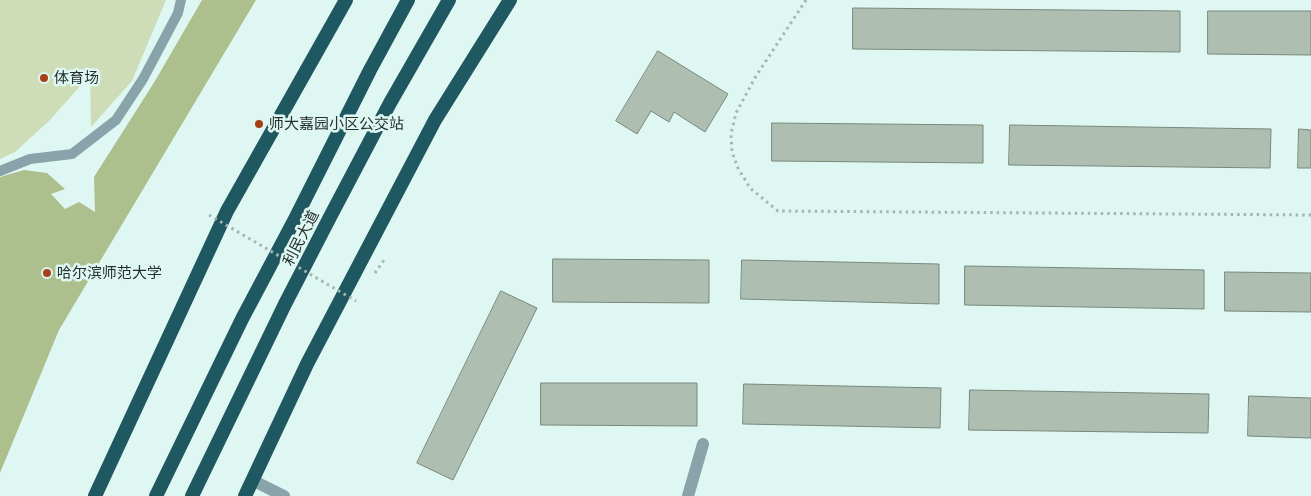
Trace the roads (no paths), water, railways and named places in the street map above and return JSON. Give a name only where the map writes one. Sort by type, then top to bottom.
[{"type":"highway","points":[[95,496],[227,211],[346,0]]},
{"type":"highway","name":"利民大道","points":[[156,496],[242,319],[408,0]]},
{"type":"highway","name":"利民大道","points":[[192,496],[285,304],[390,104],[449,0]]},
{"type":"highway","points":[[245,496],[308,364],[435,120],[510,0]]},
{"type":"street","points":[[688,496],[703,444]]},
{"type":"street","points":[[252,480],[284,496]]},
{"type":"lane","points":[[0,171],[30,159],[72,154],[116,120],[144,79],[178,13],[181,0]]},
{"type":"place","name":"体育场","points":[[44,78]]},
{"type":"place","name":"师大嘉园小区公交站","points":[[259,124]]},
{"type":"place","name":"哈尔滨师范大学","points":[[47,273]]}]
